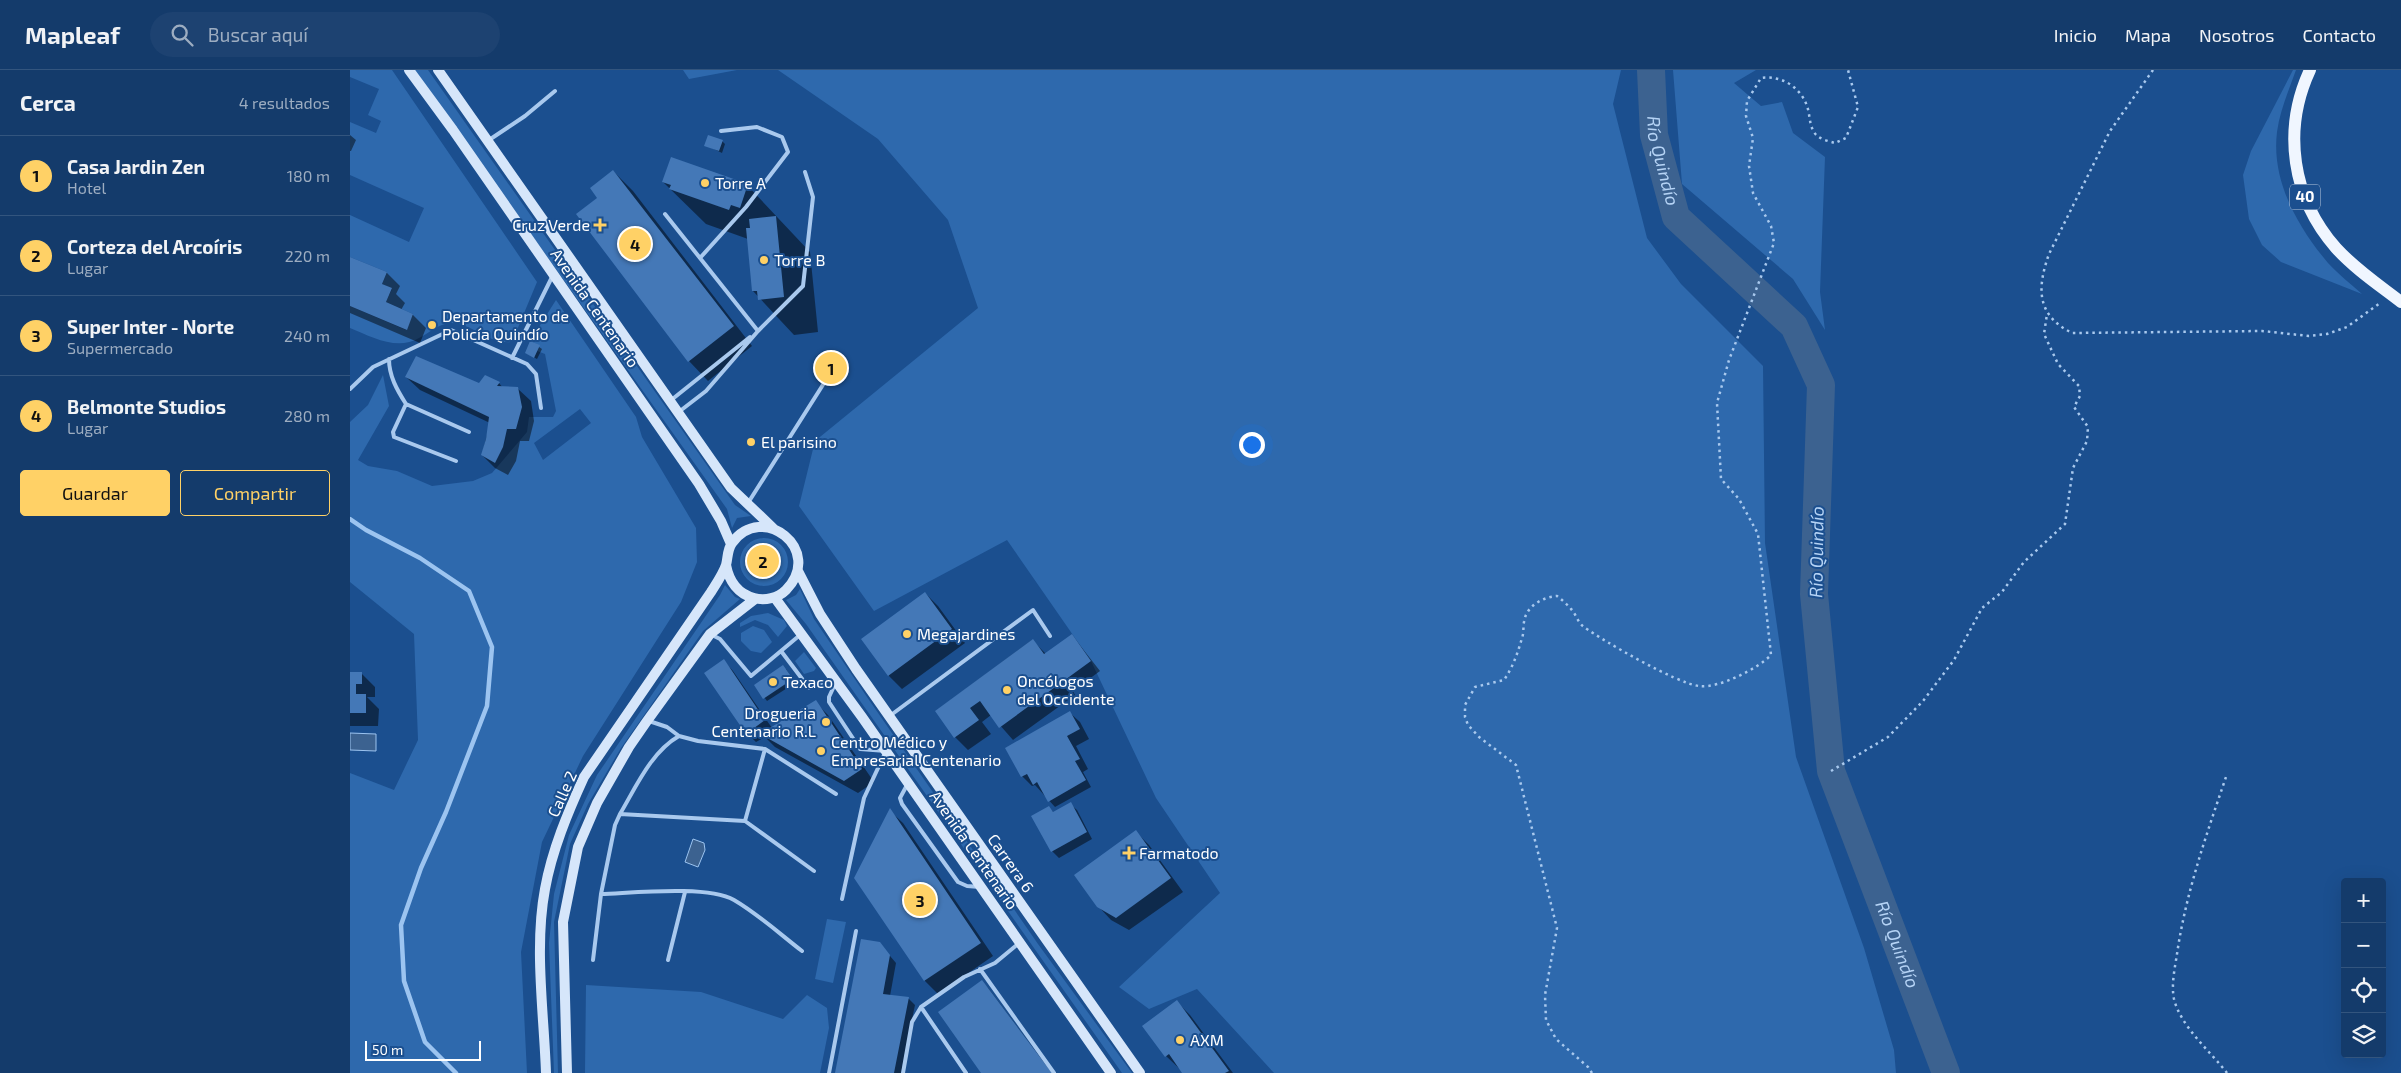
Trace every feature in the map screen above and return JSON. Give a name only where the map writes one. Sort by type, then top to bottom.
[{"type":"main road","name":"Avenida Centenario","points":[[409,70],[554,275],[698,484],[721,522],[730,544]]},
{"type":"main road","name":"Avenida Centenario","points":[[438,70],[731,488],[773,528]]},
{"type":"main road","name":"40","points":[[2310,70],[2301,90],[2293,132],[2294,157],[2300,184],[2310,210],[2336,248],[2354,266],[2401,302]]},
{"type":"main road","points":[[760,527],[773,528],[791,540],[796,550],[798,571],[792,583],[774,598],[755,599],[743,594],[734,586],[728,575],[726,565],[730,544],[749,529],[760,527]]},
{"type":"main road","name":"Calle 2","points":[[546,1073],[541,943],[545,890],[558,842],[584,777],[711,592],[726,565]]},
{"type":"main road","name":"Carrera 6","points":[[798,571],[820,614],[856,669],[891,715],[1140,1073]]},
{"type":"main road","name":"Avenida Centenario","points":[[774,598],[802,633],[1020,942],[1103,1068],[1111,1073]]},
{"type":"main road","points":[[567,1073],[562,922],[578,848],[597,803],[629,747],[647,721],[710,634],[755,599]]},
{"type":"lane","points":[[488,141],[526,116],[556,91]]},
{"type":"lane","points":[[700,258],[746,206],[788,152],[782,137],[757,127],[721,131]]},
{"type":"lane","points":[[678,413],[706,391],[758,331],[804,286],[813,197],[805,172]]},
{"type":"lane","points":[[665,214],[758,331]]},
{"type":"lane","points":[[512,358],[554,275]]},
{"type":"lane","points":[[350,389],[373,367],[451,330],[527,364],[536,374],[541,408]]},
{"type":"lane","points":[[670,401],[758,331]]},
{"type":"lane","points":[[389,359],[389,368],[395,387],[406,404],[469,432]]},
{"type":"lane","points":[[747,504],[826,380]]},
{"type":"lane","points":[[406,404],[393,432],[394,437],[456,461]]},
{"type":"lane","points":[[891,715],[1033,610],[1050,636]]},
{"type":"lane","points":[[710,634],[720,639],[751,676],[802,633]]},
{"type":"lane","points":[[781,651],[808,688],[835,680]]},
{"type":"lane","points":[[835,680],[829,702],[860,749],[886,751],[864,798],[842,899]]},
{"type":"lane","points":[[647,721],[667,727],[679,736],[698,741],[765,748],[836,794]]},
{"type":"lane","points":[[593,960],[601,894],[620,814],[655,757],[666,744],[679,736]]},
{"type":"lane","points":[[745,820],[765,748]]},
{"type":"lane","points":[[908,783],[900,798],[902,804],[958,882],[966,886],[982,888]]},
{"type":"lane","points":[[620,814],[745,820],[814,871]]},
{"type":"lane","points":[[601,894],[685,892],[720,894],[734,900],[802,951]]},
{"type":"lane","points":[[668,960],[685,892]]},
{"type":"lane","points":[[829,1073],[856,931]]},
{"type":"lane","points":[[903,1073],[912,1022],[921,1007],[964,977],[995,963],[1020,942]]},
{"type":"lane","points":[[980,969],[1054,1073]]},
{"type":"lane","points":[[921,1007],[966,1073]]},
{"type":"path","points":[[1592,1073],[1588,1066],[1556,1039],[1546,1020],[1545,995],[1557,928],[1516,765],[1479,737],[1468,725],[1465,717],[1465,705],[1475,687],[1504,680],[1511,669],[1523,635],[1524,620],[1532,606],[1546,597],[1557,596],[1572,609],[1582,626],[1626,652],[1688,684],[1701,687],[1723,683],[1764,664],[1771,655],[1758,534],[1739,499],[1721,479],[1718,449],[1717,403],[1729,360],[1774,243],[1771,226],[1753,192],[1749,166],[1753,138],[1746,116],[1747,101],[1761,78],[1772,77],[1785,81],[1802,95],[1814,134],[1824,140],[1835,143],[1846,138],[1858,107],[1848,70]]},
{"type":"path","points":[[1831,771],[1888,737],[1924,701],[1954,660],[1982,608],[2002,592],[2024,562],[2065,524],[2073,468],[2087,441],[2088,427],[2074,407],[2080,396],[2079,386],[2058,364],[2044,334],[2047,314],[2041,293],[2044,270],[2053,246],[2110,131],[2153,70]]},
{"type":"path","points":[[2047,314],[2072,333],[2262,331],[2309,336],[2327,334],[2347,327],[2372,311],[2390,293]]},
{"type":"path","points":[[2227,774],[2202,849],[2182,924],[2174,974],[2174,999],[2185,1022],[2227,1073]]},
{"type":"shaded area","points":[[350,70],[392,70],[537,282],[512,342],[495,340],[465,326],[450,323],[442,325],[411,342],[402,343],[376,339],[350,328],[350,306],[406,330],[413,314],[386,302],[392,289],[382,284],[387,272],[350,257],[350,215],[409,242],[424,208],[350,175],[350,122],[376,133],[381,121],[368,115],[379,89],[350,77]]},
{"type":"shaded area","points":[[414,70],[428,70],[735,505],[751,516],[737,518],[732,528],[727,509]]},
{"type":"shaded area","points":[[683,70],[737,70],[689,79]]},
{"type":"shaded area","points":[[778,70],[1621,70],[1613,104],[1647,238],[1681,284],[1763,366],[1765,543],[1796,757],[1864,948],[1894,1050],[1896,1073],[1274,1073],[1197,989],[1149,1009],[1119,987],[1220,893],[1156,798],[1091,661],[1007,540],[874,611],[799,506],[815,441],[978,308],[948,220],[878,139]]},
{"type":"shaded area","points":[[1673,70],[1756,70],[1734,83],[1761,106],[1782,102],[1793,133],[1825,157],[1820,292],[1825,330],[1793,279],[1682,184]]},
{"type":"shaded area","points":[[2293,70],[2296,70],[2282,108],[2277,132],[2278,168],[2283,185],[2297,219],[2317,249],[2332,267],[2362,294],[2281,262],[2262,245],[2249,219],[2243,175],[2251,151]]},
{"type":"shaded area","points":[[556,300],[636,417],[642,437],[696,528],[697,562],[681,602],[583,756],[542,842],[521,952],[527,1073],[350,1073],[350,773],[394,790],[418,740],[414,634],[350,582],[350,422],[368,405],[383,375],[389,406],[358,460],[368,466],[397,471],[432,486],[473,481],[492,473],[527,432],[529,417],[553,417],[556,411],[545,354],[537,351],[539,345],[530,341]],"holes":[[[580,409],[591,423],[543,460],[534,443]]]},
{"type":"shaded area","points":[[759,538],[769,538],[778,542],[784,548],[787,553],[787,571],[778,582],[769,586],[759,586],[750,582],[744,576],[740,567],[740,557],[744,548],[750,542]]},
{"type":"shaded area","points":[[725,585],[735,597],[740,599],[703,631],[621,748],[588,804],[570,844],[554,922],[558,1073],[554,1073],[549,943],[554,894],[569,835],[597,775]]},
{"type":"shaded area","points":[[800,589],[814,619],[867,697],[1038,944],[1132,1073],[1122,1073],[806,624],[786,600],[796,595]]},
{"type":"shaded area","points":[[768,613],[784,620],[787,626],[778,637],[768,625],[755,620],[740,627],[740,623],[751,616]]},
{"type":"shaded area","points":[[753,626],[764,630],[772,642],[761,653],[751,651],[741,641],[741,633]]},
{"type":"shaded area","points":[[804,652],[816,668],[814,671],[804,674],[795,661]]},
{"type":"shaded area","points":[[350,733],[376,734],[376,751],[350,750]]},
{"type":"shaded area","points":[[693,839],[704,843],[705,850],[698,867],[685,862]]},
{"type":"shaded area","points":[[827,919],[846,922],[833,983],[815,979]]},
{"type":"shaded area","points":[[586,985],[701,992],[783,1019],[807,995],[827,1008],[829,1028],[820,1073],[585,1073]]},
{"type":"building","points":[[708,135],[723,140],[719,151],[704,146]]},
{"type":"building","name":"Torre A","points":[[671,157],[748,184],[740,208],[731,205],[729,210],[669,189],[671,185],[662,182]]},
{"type":"building","points":[[613,170],[734,326],[688,362],[576,214],[597,198],[590,188]]},
{"type":"building","name":"Torre B","points":[[776,216],[784,297],[758,300],[757,291],[752,291],[746,228],[750,228],[749,219]]},
{"type":"building","points":[[350,257],[387,272],[382,284],[392,288],[386,302],[413,314],[407,330],[350,306]]},
{"type":"building","points":[[530,341],[540,345],[534,358],[525,353]]},
{"type":"building","points":[[416,356],[479,383],[485,375],[500,382],[497,386],[518,387],[522,407],[516,429],[507,429],[503,447],[495,463],[481,455],[486,439],[489,417],[405,377]]},
{"type":"building","name":"Megajardines","points":[[925,592],[952,629],[888,676],[861,639]]},
{"type":"building","name":"Oncólogos del Occidente","points":[[1072,634],[1091,661],[999,728],[980,701],[970,708],[979,720],[954,738],[935,711],[1033,639],[1044,654]]},
{"type":"building","points":[[724,659],[765,720],[746,734],[704,673]]},
{"type":"building","name":"Texaco","points":[[783,665],[793,679],[763,699],[754,685]]},
{"type":"building","points":[[350,672],[362,672],[362,684],[356,684],[356,694],[366,694],[366,713],[350,713]]},
{"type":"building","name":"Centro Médico y Empresarial Centenario","points":[[816,700],[862,769],[844,781],[760,734]]},
{"type":"building","points":[[1070,711],[1080,729],[1067,736],[1080,759],[1075,761],[1086,780],[1048,802],[1037,782],[1033,785],[1027,774],[1021,777],[1005,748]]},
{"type":"building","points":[[1071,802],[1087,832],[1051,852],[1031,816],[1049,806],[1053,812]]},
{"type":"building","points":[[890,808],[981,943],[924,981],[854,878]]},
{"type":"building","name":"Farmatodo","points":[[1136,830],[1171,878],[1116,918],[1097,907],[1074,875]]},
{"type":"building","points":[[861,939],[880,942],[890,955],[883,994],[909,997],[894,1073],[835,1073]]},
{"type":"building","points":[[982,980],[1052,1073],[981,1073],[938,1012]]},
{"type":"building","name":"AXM","points":[[1177,1000],[1229,1071],[1225,1073],[1182,1073],[1169,1054],[1165,1057],[1142,1026]]},
{"type":"waterway","name":"Río Quindío","points":[[1651,70],[1654,135],[1676,217],[1794,326],[1821,385],[1814,594],[1831,771],[1946,1073]]},
{"type":"waterway","points":[[350,519],[366,530],[420,558],[469,591],[492,647],[487,706],[446,812],[421,868],[401,925],[404,981],[425,1042],[456,1073]]},
{"type":"place","name":"Torre A","points":[[705,183]]},
{"type":"place","name":"Cruz Verde","points":[[600,225]]},
{"type":"place","name":"Belmonte Studios","points":[[635,244]]},
{"type":"place","name":"Torre B","points":[[764,260]]},
{"type":"place","name":"Departamento de Policía Quindío","points":[[432,325]]},
{"type":"place","name":"Casa Jardin Zen","points":[[831,368]]},
{"type":"place","name":"El parisino","points":[[751,442]]},
{"type":"place","name":"Corteza del Arcoíris","points":[[763,561]]},
{"type":"place","name":"Megajardines","points":[[907,634]]},
{"type":"place","name":"Texaco","points":[[773,682]]},
{"type":"place","name":"Oncólogos del Occidente","points":[[1007,690]]},
{"type":"place","name":"Drogueria Centenario R.L","points":[[826,722]]},
{"type":"place","name":"Centro Médico y Empresarial Centenario","points":[[821,751]]},
{"type":"place","name":"Farmatodo","points":[[1129,853]]},
{"type":"place","name":"Super Inter - Norte","points":[[920,900]]},
{"type":"place","name":"AXM","points":[[1180,1040]]}]
